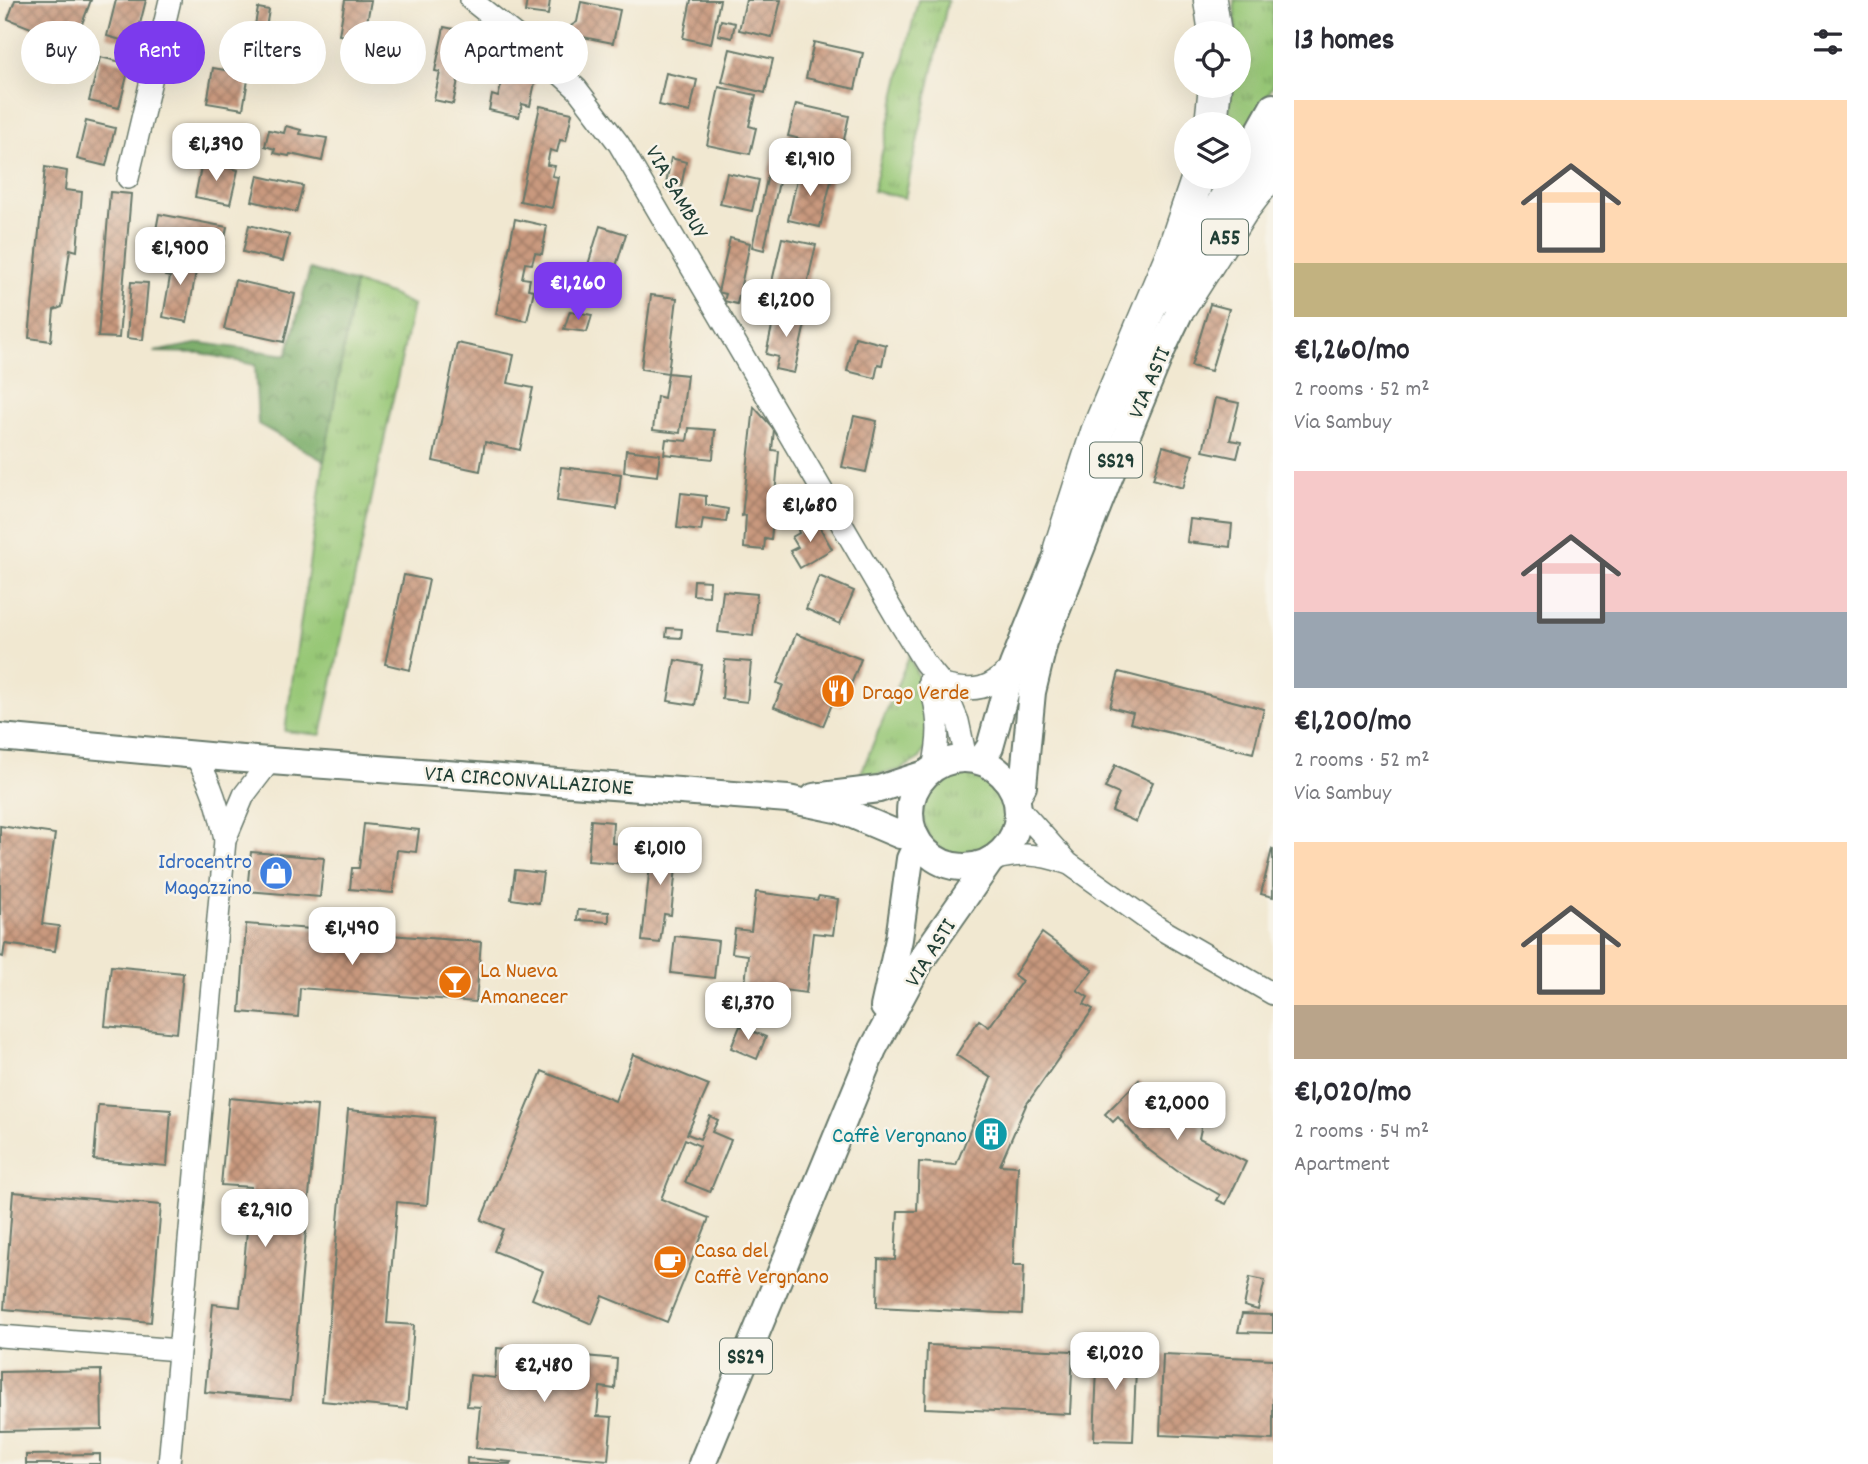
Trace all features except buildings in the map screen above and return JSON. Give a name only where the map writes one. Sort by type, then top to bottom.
[{"type":"highway","points":[[1210,0],[1213,21]]},
{"type":"highway","name":"A55","points":[[1181,306],[1243,209],[1273,170]]},
{"type":"highway","points":[[1060,548],[1097,432],[1172,254],[1194,189]]},
{"type":"main road","points":[[1251,146],[1273,107]]},
{"type":"main road","name":"VIA ASTI","points":[[1017,802],[1023,786],[1032,692],[1044,642],[1181,306],[1273,140]]},
{"type":"main road","name":"VIA ASTI","points":[[973,760],[990,747],[1013,665],[1151,332],[1227,189]]},
{"type":"main road","name":"VIA CIRCONVALLAZIONE","points":[[0,737],[270,761],[788,799],[841,810],[900,835],[917,839]]},
{"type":"main road","points":[[948,760],[973,760],[992,766],[1011,786],[1017,802],[1017,822],[1012,837],[1003,850],[975,866],[959,867],[943,863],[929,854],[917,839],[910,820],[910,804],[916,788],[929,771],[948,760]]},
{"type":"main road","name":"VIA CIRCONVALLAZIONE","points":[[788,799],[879,789],[929,771]]},
{"type":"main road","points":[[866,819],[894,854],[900,867],[906,899]]},
{"type":"main road","name":"VIA ASTI","points":[[873,1049],[891,979],[906,899],[910,859],[917,839]]},
{"type":"main road","name":"VIA ASTI","points":[[702,1464],[873,1049],[921,960],[991,859]]},
{"type":"street","points":[[128,177],[170,0]]},
{"type":"street","name":"VIA SAMBUY","points":[[471,0],[533,49],[577,89],[619,144],[924,662],[943,685],[973,760]]},
{"type":"street","name":"VIA SAMBUY","points":[[924,662],[940,729],[929,771]]},
{"type":"street","points":[[943,685],[968,689],[990,685],[1013,665]]},
{"type":"street","points":[[169,1464],[225,840],[218,802],[195,755]]},
{"type":"street","points":[[225,840],[244,795],[270,761]]},
{"type":"street","points":[[1017,802],[1068,863],[1159,928],[1273,994]]},
{"type":"street","points":[[991,859],[1017,853],[1041,855],[1068,863]]},
{"type":"street","points":[[0,1336],[179,1350]]},
{"type":"green space","points":[[918,0],[948,0],[905,198],[873,191]]},
{"type":"green space","points":[[1234,0],[1273,0],[1273,86],[1251,125],[1251,112],[1229,112],[1230,98],[1251,98],[1251,21],[1235,21]]},
{"type":"green space","points":[[310,269],[355,283],[324,461],[258,424],[255,365],[201,353],[154,352],[201,343],[287,355]]},
{"type":"green space","points":[[355,283],[390,294],[413,305],[321,735],[285,731],[324,461]]},
{"type":"green space","points":[[909,656],[923,687],[930,739],[920,758],[900,770],[859,778]]},
{"type":"green space","points":[[966,771],[982,775],[996,784],[1005,798],[1009,814],[1005,830],[996,844],[982,853],[966,857],[950,853],[936,844],[927,830],[923,814],[927,798],[936,784],[950,775]]},
{"type":"place","name":"Drago Verde","points":[[838,691]]},
{"type":"place","name":"Idrocentro Magazzino","points":[[276,873]]},
{"type":"place","name":"La Nueva Amanecer","points":[[455,982]]},
{"type":"place","name":"Caffè Vergnano","points":[[991,1134]]},
{"type":"place","name":"Casa del Caffè Vergnano","points":[[670,1262]]}]
